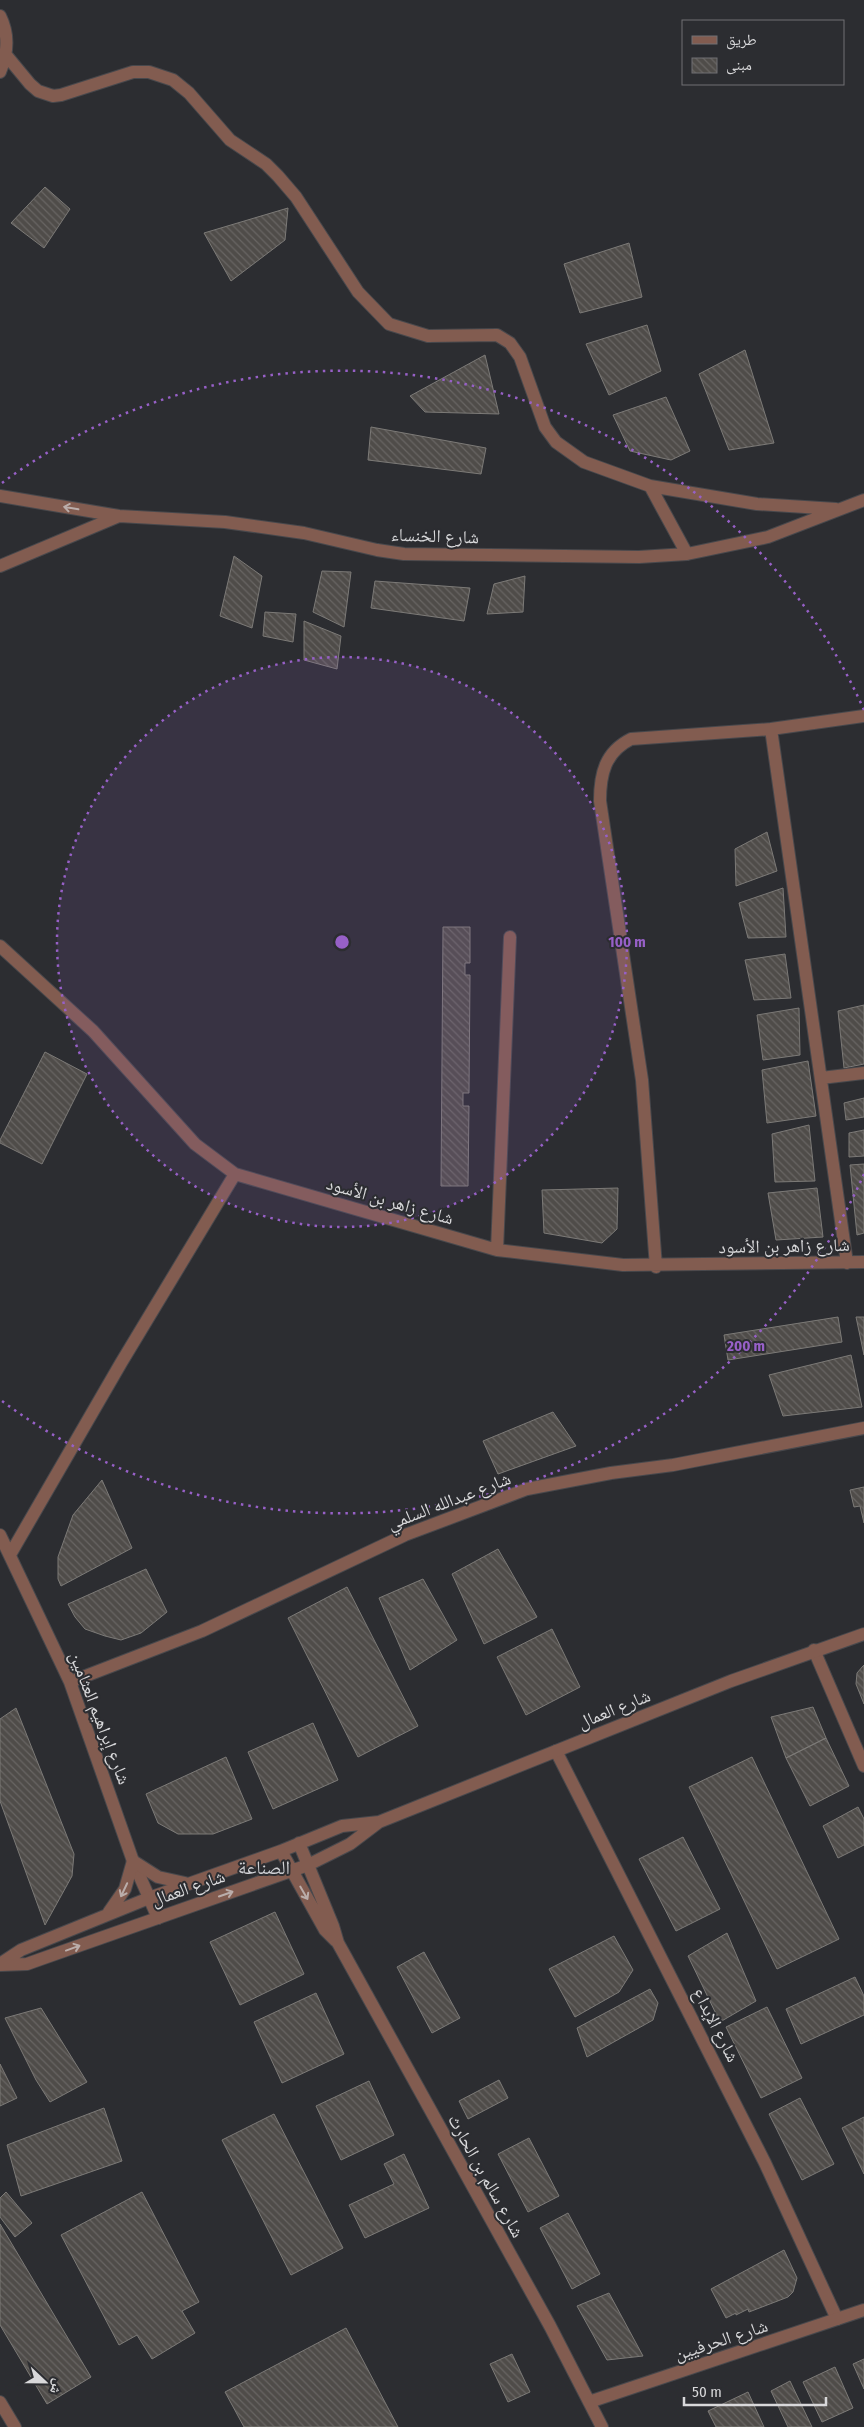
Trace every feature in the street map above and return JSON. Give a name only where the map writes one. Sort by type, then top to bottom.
[{"type":"street","points":[[0,16],[7,39],[6,55],[0,72]]},
{"type":"street","points":[[6,55],[38,91],[53,96],[62,95],[133,72],[149,72],[173,80],[189,93],[230,140],[266,164],[278,176],[296,197],[358,292],[389,324],[428,336],[497,335],[510,344],[520,357],[545,427],[556,442],[584,462],[650,486],[757,504],[842,509]]},
{"type":"street","points":[[650,486],[687,554]]},
{"type":"street","name":"شارع الخنساء","points":[[0,496],[119,516],[225,522],[304,533],[377,550],[404,554],[639,557],[687,554],[768,537],[842,509],[863,505]]},
{"type":"street","points":[[0,566],[119,516]]},
{"type":"street","points":[[656,1266],[642,1080],[600,801],[601,776],[610,755],[619,745],[630,739],[771,729],[864,716]]},
{"type":"street","points":[[771,729],[847,1262]]},
{"type":"street","points":[[497,1250],[510,936]]},
{"type":"street","name":"شارع زاهر بن الأسود","points":[[0,946],[93,1031],[195,1144],[235,1174],[497,1250],[579,1261],[656,1266],[864,1262]]},
{"type":"street","points":[[820,1078],[864,1073]]},
{"type":"street","points":[[11,1554],[121,1363],[235,1174]]},
{"type":"street","name":"شارع عبدالله السلمي","points":[[70,1682],[202,1632],[405,1535],[527,1489],[611,1473],[682,1464],[864,1428]]},
{"type":"street","name":"شارع إبراهيم العثامين","points":[[0,1535],[11,1554],[70,1682],[133,1861],[158,1918]]},
{"type":"street","name":"شارع العمال","points":[[0,1964],[27,1964],[308,1865],[350,1844],[379,1822],[814,1650],[864,1634]]},
{"type":"street","points":[[814,1650],[864,1766]]},
{"type":"street","name":"شارع الإبداع","points":[[556,1751],[764,2163],[837,2319]]},
{"type":"street","name":"شارع العمال","points":[[0,1964],[21,1950],[186,1884],[281,1851],[342,1826],[379,1822]]},
{"type":"street","name":"شارع سالم بن الحارث","points":[[299,1843],[333,1926],[338,1943],[545,2318],[602,2427]]},
{"type":"street","name":"شارع سالم بن الحارث","points":[[281,1851],[325,1930],[338,1943]]},
{"type":"street","points":[[108,1914],[125,1889],[133,1861],[158,1877],[186,1884]]},
{"type":"street","name":"شارع الحرفيين","points":[[589,2402],[864,2310]]},
{"type":"street","points":[[0,2402],[15,2427]]},
{"type":"building","points":[[45,187],[70,209],[44,248],[11,223]]},
{"type":"building","points":[[288,208],[285,240],[231,281],[204,233]]},
{"type":"building","points":[[629,243],[642,297],[580,313],[564,264]]},
{"type":"building","points":[[647,325],[661,371],[609,395],[586,344]]},
{"type":"building","points":[[745,350],[774,443],[729,450],[699,374]]},
{"type":"building","points":[[485,355],[499,414],[425,412],[410,396]]},
{"type":"building","points":[[666,397],[690,451],[671,460],[630,451],[613,415]]},
{"type":"building","points":[[371,427],[486,448],[481,474],[368,460]]},
{"type":"building","points":[[234,556],[262,576],[252,628],[220,616]]},
{"type":"building","points":[[322,571],[351,572],[344,627],[313,612]]},
{"type":"building","points":[[525,576],[523,612],[487,614],[494,584]]},
{"type":"building","points":[[375,581],[470,588],[464,621],[371,608]]},
{"type":"building","points":[[265,612],[296,614],[293,642],[263,636]]},
{"type":"building","points":[[304,621],[341,636],[337,669],[304,660]]},
{"type":"building","points":[[767,832],[777,871],[736,886],[735,849]]},
{"type":"building","points":[[783,888],[786,937],[748,938],[739,903]]},
{"type":"building","points":[[443,927],[470,927],[470,963],[465,963],[465,975],[470,975],[469,1093],[463,1093],[463,1106],[469,1106],[468,1186],[441,1186]]},
{"type":"building","points":[[785,954],[791,998],[754,1000],[745,960]]},
{"type":"building","points":[[864,1005],[864,1064],[844,1068],[838,1011]]},
{"type":"building","points":[[799,1008],[800,1055],[763,1060],[757,1015]]},
{"type":"building","points":[[45,1052],[87,1074],[42,1164],[0,1143],[0,1140]]},
{"type":"building","points":[[808,1061],[816,1116],[767,1123],[762,1070]]},
{"type":"building","points":[[864,1098],[864,1117],[846,1120],[844,1103]]},
{"type":"building","points":[[809,1125],[815,1181],[775,1182],[772,1134]]},
{"type":"building","points":[[864,1130],[864,1156],[849,1157],[849,1133]]},
{"type":"building","points":[[864,1164],[864,1233],[857,1235],[850,1165]]},
{"type":"building","points":[[618,1188],[617,1229],[602,1243],[544,1233],[542,1190]]},
{"type":"building","points":[[817,1188],[823,1237],[776,1240],[768,1193]]},
{"type":"building","points":[[838,1317],[842,1342],[728,1360],[724,1335]]},
{"type":"building","points":[[856,1317],[864,1317],[864,1355]]},
{"type":"building","points":[[851,1355],[862,1407],[783,1416],[769,1375]]},
{"type":"building","points":[[553,1412],[576,1446],[498,1474],[483,1441]]},
{"type":"building","points":[[102,1480],[132,1548],[61,1586],[58,1579],[58,1557],[73,1515]]},
{"type":"building","points":[[864,1487],[864,1523],[860,1506],[854,1507],[850,1490]]},
{"type":"building","points":[[498,1549],[537,1617],[484,1644],[452,1574]]},
{"type":"building","points":[[146,1569],[167,1612],[141,1633],[121,1640],[85,1629],[75,1617],[68,1604]]},
{"type":"building","points":[[423,1579],[457,1640],[410,1670],[379,1598]]},
{"type":"building","points":[[347,1587],[418,1726],[358,1757],[288,1618]]},
{"type":"building","points":[[552,1629],[580,1687],[526,1715],[497,1657]]},
{"type":"building","points":[[864,1665],[864,1704],[856,1684],[857,1673]]},
{"type":"building","points":[[813,1707],[826,1738],[786,1758],[771,1717]]},
{"type":"building","points":[[16,1708],[74,1854],[72,1876],[45,1925],[0,1801],[0,1719]]},
{"type":"building","points":[[313,1723],[338,1780],[273,1809],[248,1752]]},
{"type":"building","points":[[826,1738],[849,1786],[810,1806],[786,1758]]},
{"type":"building","points":[[226,1757],[252,1819],[213,1834],[178,1834],[158,1823],[146,1794]]},
{"type":"building","points":[[752,1757],[839,1939],[777,1969],[689,1787]]},
{"type":"building","points":[[858,1807],[864,1819],[864,1845],[838,1858],[823,1826]]},
{"type":"building","points":[[683,1837],[720,1909],[676,1931],[639,1859]]},
{"type":"building","points":[[275,1912],[304,1974],[240,2005],[210,1942]]},
{"type":"building","points":[[727,1933],[756,2001],[720,2022],[688,1956]]},
{"type":"building","points":[[614,1936],[633,1970],[619,1992],[575,2017],[549,1969]]},
{"type":"building","points":[[424,1952],[460,2018],[432,2033],[397,1967]]},
{"type":"building","points":[[855,1977],[864,1996],[864,2015],[801,2044],[786,2009]]},
{"type":"building","points":[[650,1989],[658,2003],[653,2020],[587,2057],[577,2028]]},
{"type":"building","points":[[316,1993],[344,2054],[282,2083],[254,2022]]},
{"type":"building","points":[[767,2007],[802,2078],[761,2098],[726,2027]]},
{"type":"building","points":[[41,2008],[87,2082],[50,2102],[36,2080],[5,2018]]},
{"type":"building","points":[[0,2064],[17,2098],[0,2106]]},
{"type":"building","points":[[499,2080],[508,2098],[468,2119],[459,2101]]},
{"type":"building","points":[[369,2081],[394,2135],[341,2160],[316,2106]]},
{"type":"building","points":[[800,2098],[834,2164],[802,2180],[769,2114]]},
{"type":"building","points":[[104,2108],[122,2161],[21,2196],[7,2145]]},
{"type":"building","points":[[274,2114],[343,2248],[291,2275],[222,2140]]},
{"type":"building","points":[[864,2117],[864,2174],[842,2128]]},
{"type":"building","points":[[529,2138],[559,2196],[528,2212],[498,2154]]},
{"type":"building","points":[[404,2154],[429,2208],[365,2238],[349,2205],[394,2184],[384,2164]]},
{"type":"building","points":[[6,2192],[32,2223],[15,2237],[0,2217],[0,2198]]},
{"type":"building","points":[[142,2192],[199,2302],[182,2311],[195,2333],[152,2359],[137,2335],[119,2345],[61,2235]]},
{"type":"building","points":[[568,2213],[600,2274],[572,2289],[540,2228]]},
{"type":"building","points":[[0,2224],[91,2377],[47,2404],[0,2325]]},
{"type":"building","points":[[784,2250],[797,2278],[793,2292],[788,2297],[749,2312],[748,2309],[726,2318],[711,2289]]},
{"type":"building","points":[[609,2293],[643,2356],[607,2360],[577,2306]]},
{"type":"building","points":[[346,2328],[398,2427],[244,2427],[225,2392]]},
{"type":"building","points":[[512,2354],[530,2392],[508,2402],[490,2364]]},
{"type":"building","points":[[864,2359],[864,2389],[853,2364]]},
{"type":"building","points":[[835,2367],[853,2408],[822,2422],[803,2382]]},
{"type":"building","points":[[790,2381],[812,2427],[788,2427],[771,2391]]},
{"type":"building","points":[[748,2392],[764,2427],[716,2427],[708,2411]]},
{"type":"district","name":"الصناعة","points":[[264,1867]]}]
